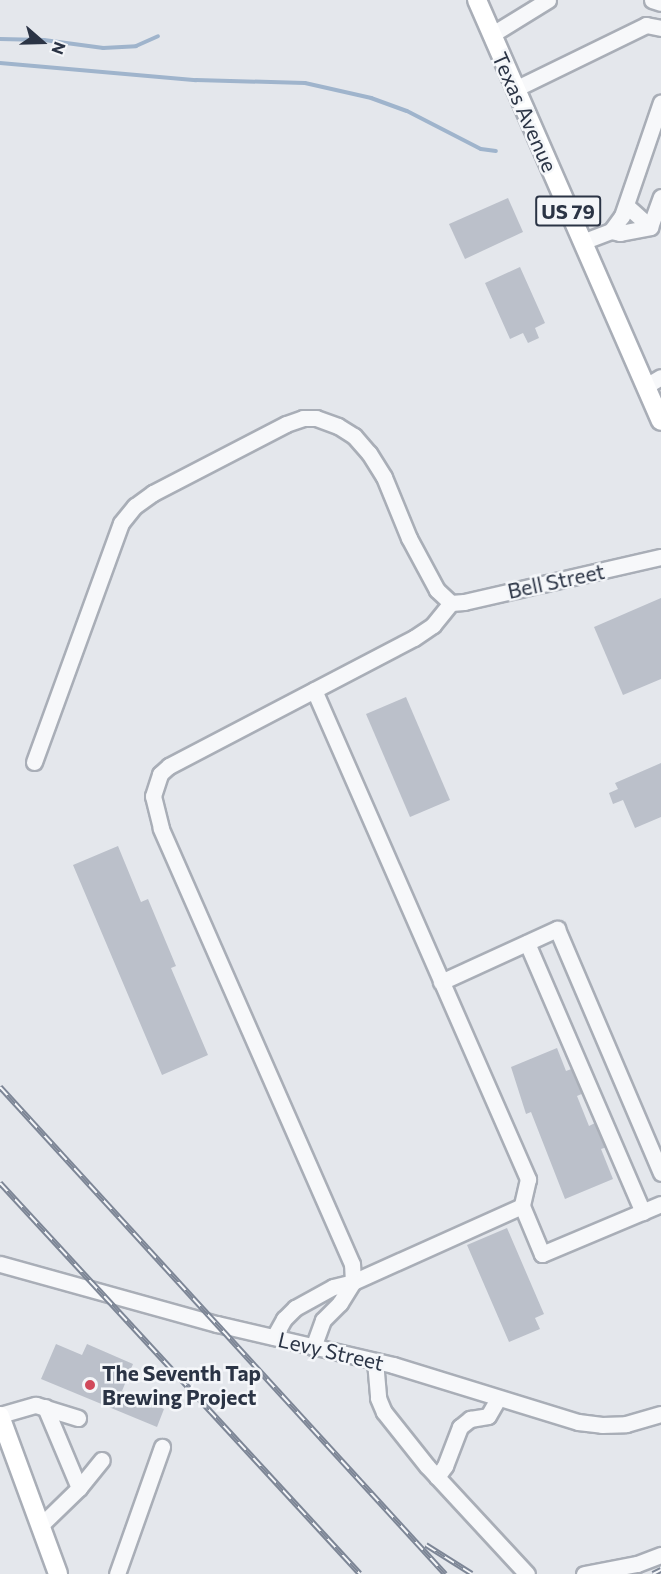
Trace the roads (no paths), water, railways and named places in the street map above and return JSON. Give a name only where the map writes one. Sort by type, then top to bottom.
[{"type":"main road","name":"Texas Avenue","points":[[477,0],[582,242],[653,382],[661,421]]},
{"type":"main road","points":[[0,1416],[58,1574]]},
{"type":"street","points":[[491,35],[548,0]]},
{"type":"street","points":[[652,0],[661,3]]},
{"type":"street","points":[[515,89],[646,25],[661,28]]},
{"type":"street","points":[[611,231],[627,206],[661,102]]},
{"type":"street","points":[[650,227],[661,197]]},
{"type":"street","points":[[627,206],[650,227]]},
{"type":"street","points":[[582,242],[611,231],[620,233],[650,227]]},
{"type":"street","points":[[34,762],[106,561],[121,523],[135,506],[286,424],[316,418],[338,426],[354,436],[369,453],[384,477],[409,538],[437,590],[451,603],[433,625],[414,638],[169,766],[160,774],[153,796],[161,828],[352,1264],[353,1282],[340,1303],[323,1320],[313,1347]]},
{"type":"street","name":"Bell Street","points":[[451,603],[464,602],[661,557]]},
{"type":"street","points":[[314,690],[528,1179],[522,1206],[542,1254],[661,1204]]},
{"type":"street","points":[[441,982],[557,929],[661,1173]]},
{"type":"street","points":[[527,944],[643,1212]]},
{"type":"street","points":[[274,1337],[284,1319],[295,1308],[333,1287],[353,1282],[522,1206]]},
{"type":"street","name":"Levy Street","points":[[0,1264],[102,1294],[375,1361],[578,1422],[602,1425],[626,1424],[661,1414]]},
{"type":"street","points":[[375,1361],[378,1398],[384,1412],[437,1477],[527,1574]]},
{"type":"street","points":[[437,1477],[445,1466],[460,1427],[470,1419],[488,1416],[498,1399]]},
{"type":"street","points":[[0,1416],[36,1405],[78,1418]]},
{"type":"street","points":[[45,1407],[79,1488]]},
{"type":"street","points":[[117,1574],[162,1447]]},
{"type":"street","points":[[40,1526],[79,1488],[102,1460]]},
{"type":"street","points":[[584,1574],[638,1564],[661,1555]]},
{"type":"waterway","points":[[0,39],[44,40],[103,48],[136,46],[158,36]]},
{"type":"waterway","points":[[0,63],[196,80],[305,83],[371,98],[407,111],[481,149],[496,151]]},
{"type":"railway","points":[[0,1087],[445,1574]]},
{"type":"railway","points":[[0,1183],[360,1574]]},
{"type":"railway","points":[[426,1545],[472,1574]]},
{"type":"railway","points":[[653,1574],[661,1570]]},
{"type":"place","name":"The Seventh Tap Brewing Project","points":[[90,1385]]}]
